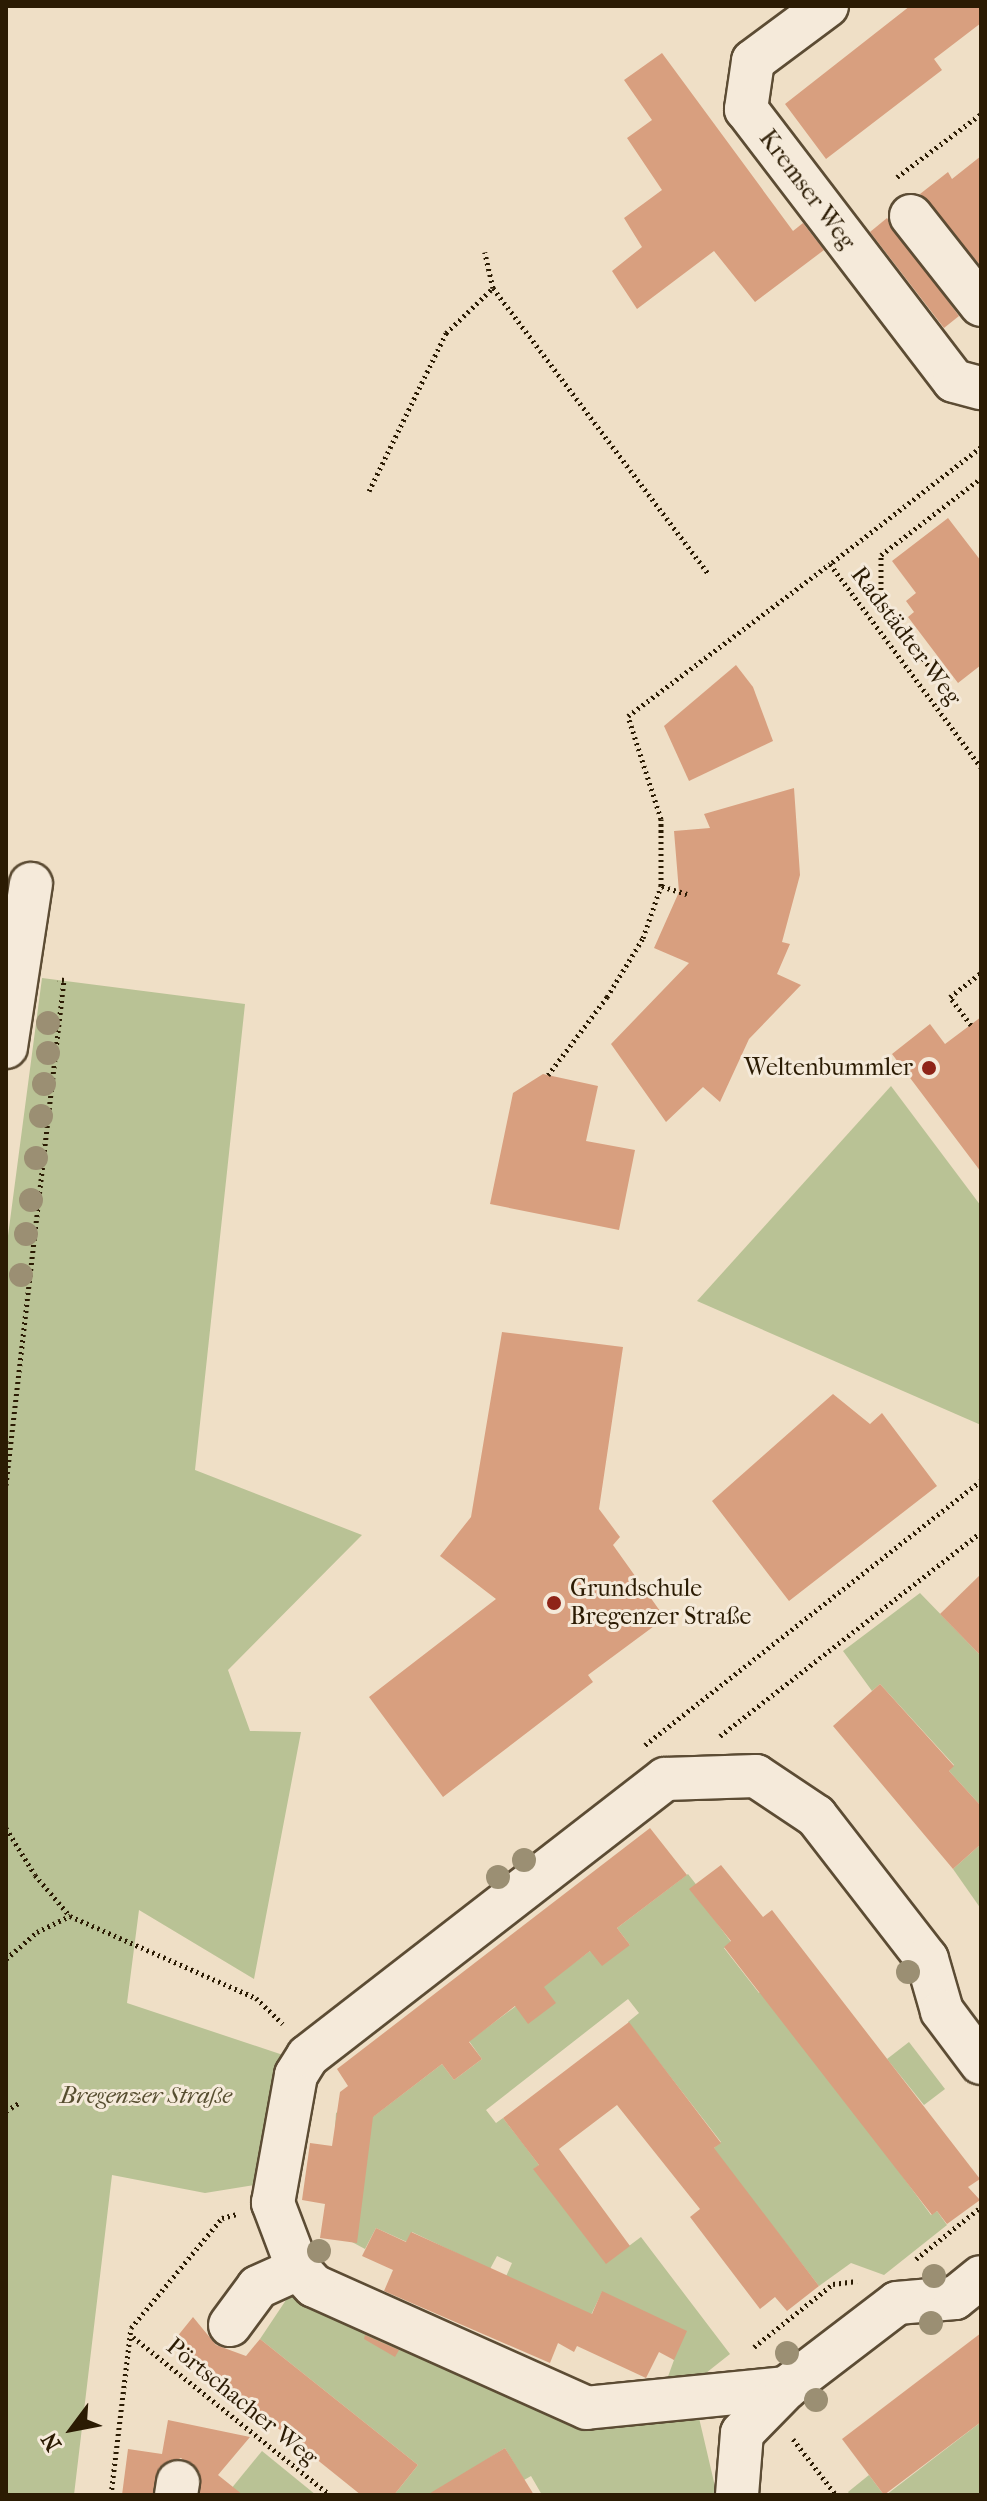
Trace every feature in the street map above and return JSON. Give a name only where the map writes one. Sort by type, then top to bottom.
[{"type":"street","name":"Kremser Weg","points":[[827,6],[753,61],[746,109],[967,385]]},
{"type":"street","points":[[902,197],[981,305]]},
{"type":"street","points":[[6,1047],[31,884]]},
{"type":"street","points":[[776,2397],[587,2408],[314,2286],[298,2269],[273,2203],[296,2075],[308,2056],[665,1779],[756,1776],[816,1816],[927,1959],[942,2011],[981,2063]]},
{"type":"street","points":[[230,2325],[258,2287],[298,2269]]},
{"type":"street","points":[[737,2495],[742,2433],[776,2397],[897,2303],[955,2298],[981,2277]]},
{"type":"path","points":[[902,197],[981,114]]},
{"type":"path","points":[[485,252],[493,288],[708,573]]},
{"type":"path","points":[[369,491],[446,333],[493,288]]},
{"type":"path","name":"Radstädter Weg","points":[[981,447],[830,564],[981,767]]},
{"type":"path","points":[[928,665],[881,601],[881,555],[981,478]]},
{"type":"path","points":[[548,1075],[622,974],[643,938],[661,886],[661,819],[628,716],[830,564]]},
{"type":"path","points":[[661,886],[687,894]]},
{"type":"path","points":[[971,1025],[950,997],[981,973]]},
{"type":"path","points":[[6,1485],[64,980]]},
{"type":"path","points":[[665,1779],[643,1742],[981,1481]]},
{"type":"path","points":[[714,1741],[981,1532]]},
{"type":"path","points":[[6,1828],[35,1875],[70,1916],[268,2006]]},
{"type":"path","points":[[6,1959],[37,1932],[70,1916]]},
{"type":"path","points":[[6,2111],[19,2103]]},
{"type":"path","points":[[111,2495],[131,2328],[222,2218],[273,2203]]},
{"type":"path","name":"Pörtschacher Weg","points":[[132,2336],[330,2495]]},
{"type":"path","points":[[776,2397],[836,2495]]},
{"type":"green space","name":"Bregenzer Straße","points":[[42,978],[245,1004],[195,1470],[362,1535],[228,1670],[250,1731],[301,1732],[254,1979],[139,1910],[127,2003],[283,2055],[266,2183],[205,2193],[112,2175],[74,2495],[6,2495],[6,1251]]},
{"type":"green space","points":[[891,1086],[981,1206],[981,1425],[697,1301]]},
{"type":"green space","points":[[920,1593],[981,1656],[981,1806],[949,1771],[954,1765],[880,1684],[872,1691],[843,1651]]},
{"type":"green space","points":[[981,1844],[981,1909],[953,1869]]},
{"type":"green space","points":[[688,1874],[716,1910],[711,1915],[731,1942],[724,1948],[759,1993],[765,1989],[931,2215],[937,2211],[947,2225],[884,2275],[851,2263],[819,2286],[713,2149],[721,2142],[628,2022],[639,2013],[628,1999],[486,2110],[496,2123],[503,2118],[539,2165],[534,2169],[606,2263],[641,2237],[730,2354],[706,2373],[666,2382],[674,2360],[602,2292],[591,2315],[504,2281],[512,2263],[497,2256],[490,2269],[412,2232],[407,2242],[376,2228],[365,2249],[352,2242],[335,2128],[336,2113],[343,2108],[374,2116],[442,2064],[454,2080],[482,2059],[469,2041],[590,1951],[630,1945],[617,1928]]},
{"type":"green space","points":[[909,2042],[945,2089],[924,2105],[887,2059]]},
{"type":"green space","points":[[292,2291],[583,2425],[696,2405],[717,2495],[542,2495],[531,2476],[524,2480],[505,2448],[431,2495],[394,2495],[418,2465],[260,2339]]},
{"type":"green space","points":[[981,2422],[981,2495],[886,2495]]},
{"type":"green space","points":[[262,2451],[316,2495],[226,2495]]},
{"type":"green space","points":[[869,2475],[884,2495],[850,2495],[848,2492]]},
{"type":"building","points":[[910,6],[981,6],[981,23],[934,59],[942,70],[826,159],[785,104]]},
{"type":"building","points":[[662,53],[793,231],[803,223],[824,250],[755,302],[714,251],[637,309],[612,271],[642,247],[624,218],[662,190],[627,138],[652,120],[624,80]]},
{"type":"building","points":[[981,156],[981,266],[920,194],[948,172],[952,179]]},
{"type":"building","points":[[887,218],[959,316],[944,328],[870,232]]},
{"type":"building","points":[[948,518],[981,561],[981,665],[958,683],[908,617],[914,612],[906,601],[916,593],[892,561]]},
{"type":"building","points":[[736,665],[753,687],[773,741],[689,781],[664,726]]},
{"type":"building","points":[[794,788],[800,875],[782,942],[790,944],[777,974],[801,985],[749,1039],[720,1102],[703,1087],[666,1122],[611,1044],[689,963],[654,948],[679,892],[674,831],[710,828],[704,814]]},
{"type":"building","points":[[981,1017],[981,1172],[892,1054],[930,1024],[945,1044]]},
{"type":"building","points":[[543,1074],[598,1086],[586,1141],[635,1150],[619,1230],[490,1204],[513,1093]]},
{"type":"building","name":"Grundschule Bregenzer Straße","points":[[502,1332],[623,1347],[599,1509],[620,1537],[613,1545],[665,1618],[588,1675],[593,1682],[443,1797],[369,1697],[496,1599],[440,1556],[471,1517]]},
{"type":"building","points":[[833,1394],[870,1424],[882,1413],[937,1486],[789,1601],[712,1501]]},
{"type":"building","points":[[981,1574],[981,1656],[940,1614]]},
{"type":"building","points":[[880,1684],[954,1766],[949,1771],[981,1806],[981,1844],[953,1869],[833,1726]]},
{"type":"building","points":[[650,1828],[687,1875],[617,1928],[630,1945],[602,1966],[590,1951],[544,1987],[556,2003],[528,2024],[515,2006],[469,2042],[482,2059],[454,2080],[442,2064],[373,2117],[357,2243],[320,2238],[325,2204],[302,2200],[310,2143],[332,2146],[340,2092],[348,2086],[337,2069]]},
{"type":"building","points":[[721,1865],[763,1917],[772,1910],[980,2179],[968,2187],[980,2200],[947,2224],[937,2211],[932,2215],[724,1947],[731,1941],[689,1889]]},
{"type":"building","points":[[629,2022],[721,2143],[714,2148],[819,2286],[787,2311],[775,2297],[760,2309],[690,2217],[700,2209],[617,2105],[559,2149],[630,2246],[606,2264],[533,2169],[539,2165],[503,2118]]},
{"type":"building","points":[[376,2228],[406,2242],[411,2232],[592,2314],[602,2291],[687,2331],[674,2360],[659,2352],[646,2378],[577,2346],[574,2352],[558,2343],[550,2363],[384,2291],[393,2270],[362,2256]]},
{"type":"building","points":[[193,2317],[216,2345],[246,2356],[260,2339],[418,2465],[394,2495],[361,2495],[172,2343]]},
{"type":"building","points":[[981,2333],[981,2422],[884,2495],[842,2439]]},
{"type":"building","points":[[365,2335],[399,2350],[395,2357],[364,2339]]},
{"type":"building","points":[[168,2420],[250,2437],[218,2475],[243,2495],[200,2495],[200,2473],[181,2458],[159,2468],[153,2495],[122,2495],[128,2449],[162,2454]]},
{"type":"building","points":[[505,2448],[534,2495],[427,2495]]},
{"type":"place","name":"Weltenbummler","points":[[929,1068]]},
{"type":"place","name":"Grundschule Bregenzer Straße","points":[[554,1603]]}]
